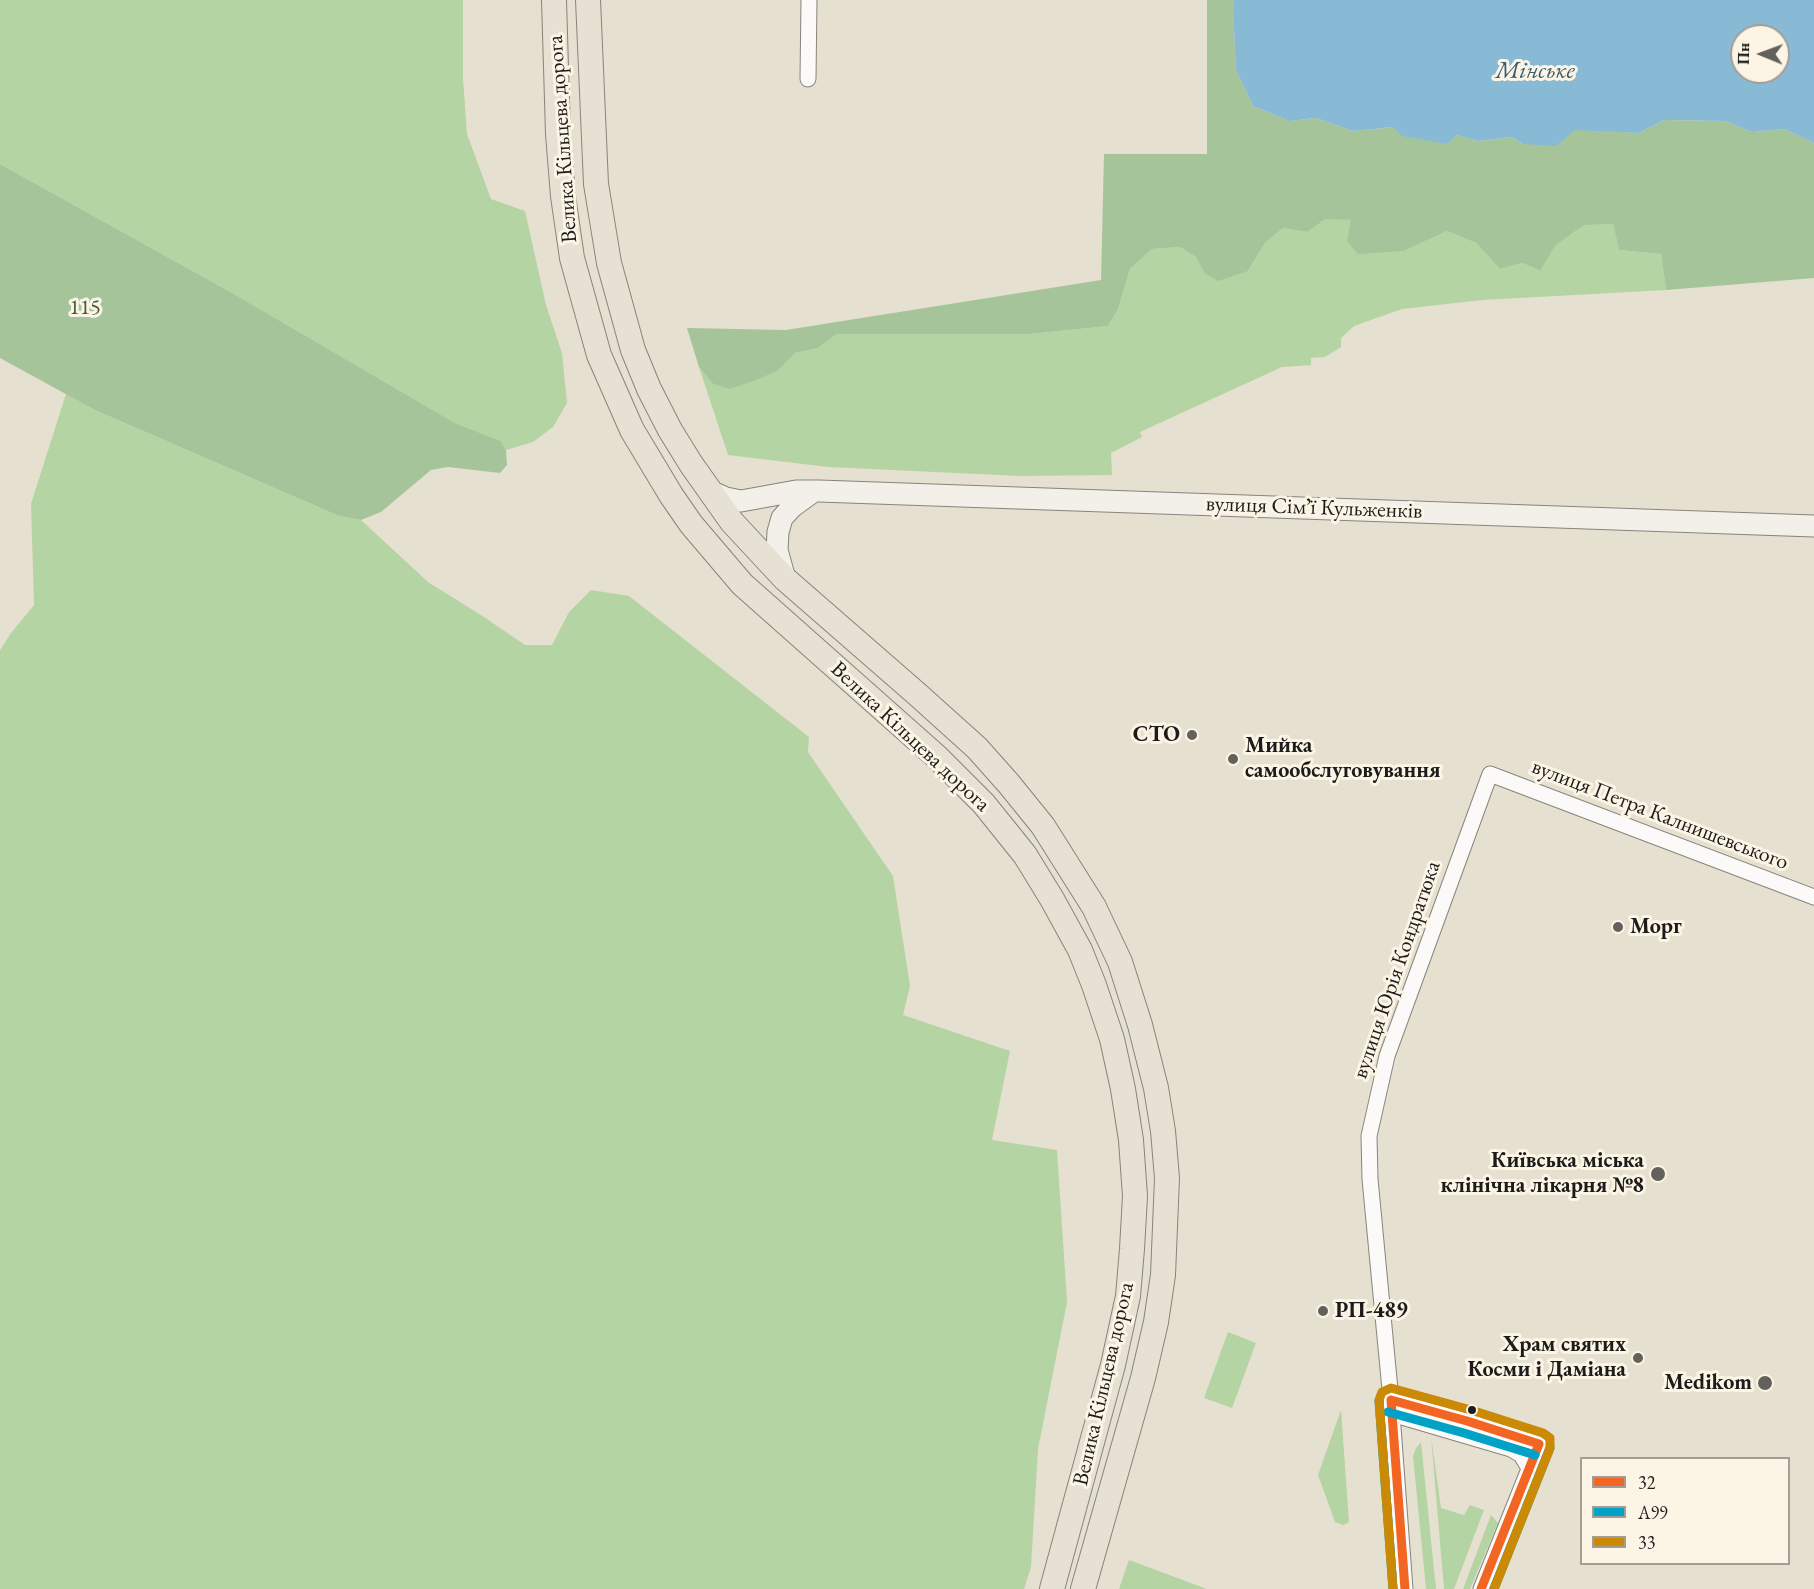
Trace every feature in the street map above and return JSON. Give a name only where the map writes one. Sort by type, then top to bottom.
[{"type":"main road","name":"Велика Кільцева дорога","points":[[554,0],[558,134],[563,196],[572,258],[599,355],[632,430],[691,524],[742,584],[937,757],[984,804],[1025,855],[1080,950],[1112,1039],[1131,1140],[1135,1196],[1128,1296],[1113,1365],[1052,1589]]},
{"type":"main road","name":"Велика Кільцева дорога","points":[[588,0],[596,184],[609,263],[633,350],[649,389],[682,450],[732,522],[785,579],[977,748],[1009,784],[1052,840],[1094,907],[1120,962],[1140,1025],[1156,1088],[1163,1131],[1167,1178],[1162,1275],[1156,1322],[1143,1378],[1083,1589]]},
{"type":"main road","name":"вулиця Сімʼї Кульженків","points":[[710,491],[741,501],[796,491],[814,491],[1814,526]]},
{"type":"main road","points":[[785,579],[777,550],[782,518],[792,507],[814,491]]},
{"type":"street","points":[[808,79],[809,0]]},
{"type":"street","name":"вулиця Петра Калнишевського","points":[[1490,774],[1814,897]]},
{"type":"street","name":"вулиця Юрія Кондратюка","points":[[1405,1589],[1392,1407],[1370,1179],[1369,1136],[1387,1056],[1490,774]]},
{"type":"street","points":[[1392,1407],[1539,1444],[1481,1589]]},
{"type":"street","points":[[1392,1407],[1511,1449],[1521,1455],[1529,1468]]},
{"type":"green space","points":[[0,0],[463,0],[463,78],[467,134],[491,199],[525,211],[546,305],[562,353],[567,403],[553,427],[533,442],[506,450],[501,441],[455,423],[234,294],[0,164]]},
{"type":"green space","points":[[1207,0],[1234,0],[1236,70],[1253,106],[1289,121],[1316,118],[1353,131],[1393,127],[1456,135],[1479,141],[1512,137],[1523,144],[1575,129],[1639,133],[1664,120],[1725,121],[1752,132],[1784,129],[1814,143],[1814,278],[1666,290],[1661,254],[1619,250],[1613,224],[1584,225],[1555,246],[1540,271],[1522,263],[1500,269],[1476,243],[1447,231],[1404,251],[1358,254],[1347,241],[1351,220],[1325,219],[1307,232],[1283,228],[1265,243],[1248,271],[1218,281],[1204,273],[1196,257],[1180,247],[1152,249],[1130,269],[1118,309],[1108,326],[1030,334],[837,334],[818,348],[795,353],[779,370],[729,389],[712,383],[699,367],[687,328],[786,330],[1101,280],[1104,154],[1207,154]]},
{"type":"green space","name":"115","points":[[0,164],[234,294],[455,423],[501,441],[506,450],[507,465],[500,473],[448,467],[431,470],[381,512],[361,520],[339,516],[95,410],[0,358]]},
{"type":"green space","points":[[1325,218],[1351,220],[1404,251],[1447,231],[1476,243],[1500,269],[1522,263],[1539,271],[1555,246],[1580,228],[1401,227],[1613,224],[1619,250],[1661,254],[1666,290],[1483,300],[1402,309],[1354,326],[1341,338],[1341,347],[1325,357],[1311,358],[1311,365],[1282,367],[1140,432],[1142,437],[1111,453],[1112,475],[1020,476],[828,467],[728,455],[699,367],[712,383],[779,370],[795,353],[818,348],[837,334],[1030,334],[1108,326],[1118,309],[1130,269],[1152,249],[1180,247],[1196,257],[1204,273],[1248,271],[1265,243],[1283,228],[1307,232]]},
{"type":"green space","points":[[66,394],[95,410],[339,516],[361,520],[428,582],[525,645],[552,645],[569,612],[591,590],[629,596],[809,737],[808,752],[893,876],[910,986],[903,1015],[1010,1051],[992,1140],[1057,1150],[1067,1302],[1038,1449],[1031,1567],[1024,1589],[0,1589],[0,650],[34,605],[31,504]]},
{"type":"green space","points":[[1228,1332],[1256,1343],[1232,1408],[1204,1398]]},
{"type":"green space","points":[[1341,1410],[1349,1522],[1343,1525],[1335,1522],[1318,1475]]},
{"type":"green space","points":[[1431,1436],[1441,1508],[1464,1515],[1470,1505],[1484,1510],[1454,1589],[1444,1589]]},
{"type":"green space","points":[[1421,1442],[1436,1589],[1426,1589],[1413,1456]]},
{"type":"green space","points":[[1491,1515],[1498,1523],[1470,1589],[1463,1589]]},
{"type":"green space","points":[[1129,1560],[1207,1589],[1119,1589]]},
{"type":"water","name":"Мінське","points":[[1234,0],[1814,0],[1814,143],[1784,129],[1752,132],[1725,121],[1664,120],[1639,133],[1575,130],[1556,146],[1523,144],[1512,137],[1479,141],[1456,135],[1447,144],[1402,136],[1393,127],[1353,131],[1316,118],[1289,121],[1253,106],[1236,70]]},
{"type":"transit line","name":"33","points":[[1393,1589],[1379,1400],[1382,1392],[1391,1388],[1471,1410],[1543,1433],[1550,1438],[1550,1448],[1494,1589]]},
{"type":"transit line","name":"32","points":[[1391,1400],[1405,1589]]},
{"type":"transit line","name":"32","points":[[1391,1400],[1539,1444]]},
{"type":"transit line","name":"А99","points":[[1379,1401],[1393,1589]]},
{"type":"transit line","name":"А99","points":[[1388,1412],[1535,1455]]},
{"type":"transit line","name":"32","points":[[1481,1589],[1539,1444]]},
{"type":"transit line","name":"А99","points":[[1494,1589],[1550,1448]]},
{"type":"place","name":"СТО","points":[[1192,735]]},
{"type":"place","name":"Мийка самообслуговування","points":[[1233,759]]},
{"type":"place","name":"Морг","points":[[1618,927]]},
{"type":"place","name":"Київська міська клінічна лікарня №8","points":[[1658,1174]]},
{"type":"place","name":"РП-489","points":[[1323,1311]]},
{"type":"place","name":"Храм святих Косми і Даміана","points":[[1638,1358]]},
{"type":"place","name":"Medikom","points":[[1765,1383]]}]
